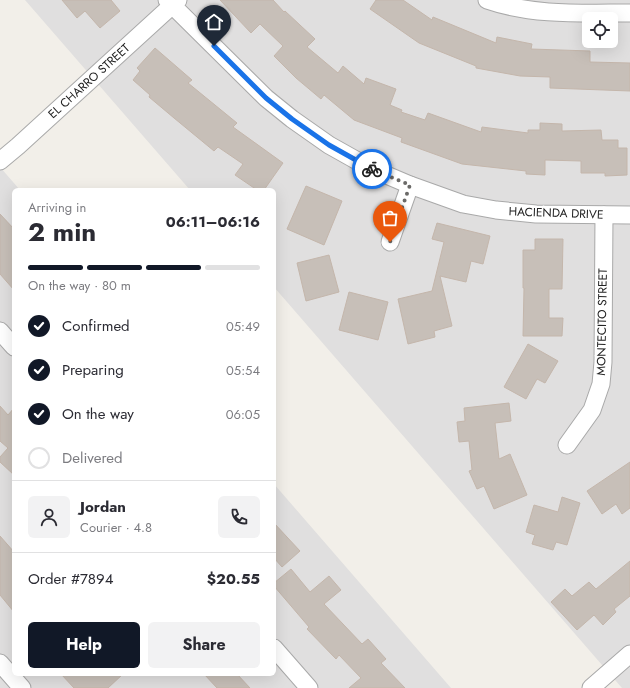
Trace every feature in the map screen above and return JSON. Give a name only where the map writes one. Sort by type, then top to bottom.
[{"type":"street","points":[[487,0],[518,8],[542,12],[630,13]]},
{"type":"street","name":"EL CHARRO STREET","points":[[0,161],[172,2]]},
{"type":"street","name":"HACIENDA DRIVE","points":[[172,2],[266,98],[292,119],[329,145],[370,168],[410,185],[463,204],[496,210],[536,214],[630,215]]},
{"type":"street","points":[[390,242],[410,185]]},
{"type":"street","name":"MONTECITO STREET","points":[[567,445],[592,410],[601,384],[603,362],[604,215]]},
{"type":"street","points":[[0,331],[12,345]]},
{"type":"street","points":[[276,650],[309,688]]},
{"type":"street","points":[[591,688],[630,654]]},
{"type":"street","points":[[0,662],[22,688]]},
{"type":"shaded area","points":[[25,0],[630,0],[630,688],[622,688],[276,289],[276,188],[188,188]]},
{"type":"shaded area","points":[[0,167],[18,188],[12,188],[12,676],[276,676],[276,486],[451,688],[0,688]]},
{"type":"building","points":[[62,0],[111,0],[120,11],[100,28],[85,11],[77,18]]},
{"type":"building","points":[[220,0],[273,0],[284,12],[285,11],[315,39],[307,47],[338,73],[343,66],[364,84],[366,78],[396,89],[390,105],[402,110],[401,112],[425,120],[428,113],[481,132],[482,127],[528,133],[528,130],[540,130],[540,123],[562,124],[562,131],[601,130],[602,140],[618,140],[618,148],[627,148],[627,175],[605,176],[605,173],[581,173],[581,161],[545,160],[545,175],[526,174],[526,171],[462,164],[401,142],[402,138],[354,120],[324,95],[321,99],[296,78],[274,56],[283,46],[260,24],[251,33]]},
{"type":"building","points":[[376,0],[403,0],[432,20],[433,17],[496,43],[497,37],[532,44],[531,49],[590,51],[590,62],[630,63],[630,91],[550,88],[550,77],[520,76],[476,68],[476,66],[419,43],[370,9]]},
{"type":"building","points":[[155,48],[192,80],[188,83],[237,123],[233,127],[283,163],[265,188],[254,188],[235,175],[243,164],[218,147],[214,151],[149,97],[150,95],[133,80],[140,71],[137,68]]},
{"type":"building","points":[[306,186],[342,201],[324,245],[287,229]]},
{"type":"building","points":[[0,214],[12,227],[12,288],[0,274]]},
{"type":"building","points":[[437,223],[490,236],[483,264],[471,261],[466,282],[440,276],[452,326],[434,331],[435,337],[408,344],[398,299],[432,291],[444,242],[432,239]]},
{"type":"building","points":[[535,239],[563,239],[562,289],[549,289],[549,318],[563,318],[562,336],[523,336],[523,250],[535,250]]},
{"type":"building","points":[[329,255],[339,292],[306,301],[297,263]]},
{"type":"building","points":[[349,292],[388,302],[378,340],[339,330]]},
{"type":"building","points":[[528,344],[558,361],[545,383],[537,379],[526,399],[504,387]]},
{"type":"building","points":[[509,403],[511,421],[495,423],[499,459],[510,454],[527,495],[494,509],[484,486],[477,489],[469,471],[472,470],[469,441],[459,442],[457,422],[465,421],[464,408]]},
{"type":"building","points":[[0,406],[8,415],[12,410],[12,473],[0,462],[0,457],[8,448],[0,441]]},
{"type":"building","points":[[630,462],[630,508],[622,514],[616,504],[602,514],[587,491]]},
{"type":"building","points":[[562,497],[580,503],[567,545],[556,542],[553,550],[532,544],[535,535],[526,532],[534,505],[558,512]]},
{"type":"building","points":[[276,525],[300,551],[282,567],[276,560]]},
{"type":"building","points":[[0,536],[12,550],[12,610],[0,595]]},
{"type":"building","points":[[630,561],[630,596],[614,609],[616,612],[603,625],[594,615],[577,630],[551,602],[565,589],[572,596],[589,582],[596,589]]},
{"type":"building","points":[[291,569],[310,592],[329,576],[341,590],[324,604],[362,644],[368,639],[386,659],[381,663],[405,688],[349,688],[361,678],[339,655],[336,659],[307,629],[309,627],[276,588],[276,581]]},
{"type":"building","points":[[63,676],[121,676],[108,688],[74,688]]},
{"type":"building","points":[[206,676],[239,676],[250,688],[217,688]]},
{"type":"way so far","points":[[372,169],[410,185],[390,242]]},
{"type":"route","points":[[214,46],[266,98],[292,119],[329,145],[372,169]]}]
